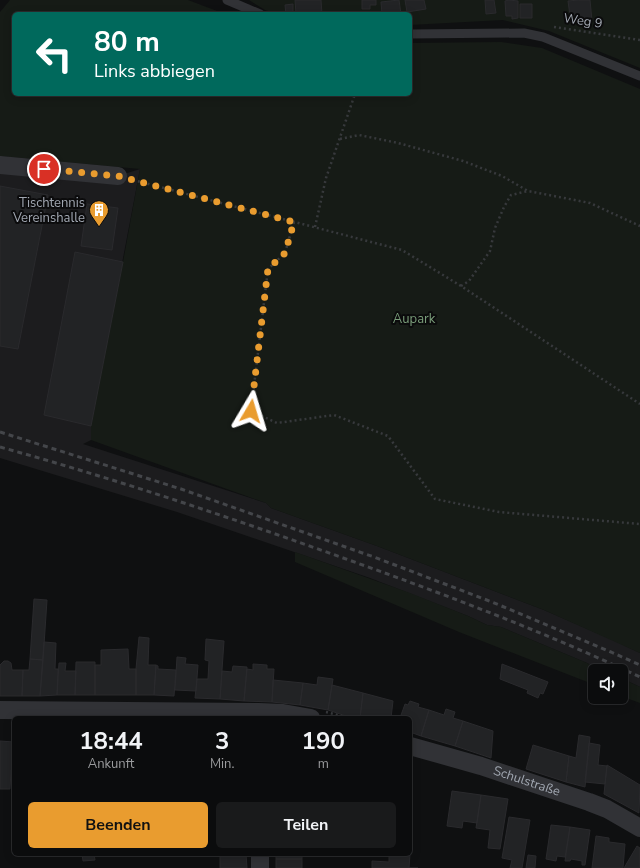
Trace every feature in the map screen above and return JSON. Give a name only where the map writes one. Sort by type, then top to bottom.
[{"type":"street","points":[[0,165],[118,176]]},
{"type":"street","points":[[0,710],[259,715],[283,713],[299,716]]},
{"type":"street","name":"Schulstraße","points":[[412,747],[481,766],[588,802],[607,809],[640,828]]},
{"type":"street","points":[[260,856],[260,868]]},
{"type":"lane","points":[[227,0],[255,12]]},
{"type":"lane","points":[[412,34],[524,33],[543,37],[640,76]]},
{"type":"path","name":"Weg 9","points":[[524,33],[539,25],[640,40]]},
{"type":"path","points":[[315,228],[326,178],[354,96]]},
{"type":"path","points":[[340,139],[359,135],[398,143],[463,161],[502,176],[528,191],[590,203],[640,226]]},
{"type":"path","points":[[118,176],[402,250],[461,286],[640,404]]},
{"type":"path","points":[[461,286],[469,281],[490,251],[495,228],[511,195],[528,191]]},
{"type":"path","points":[[294,222],[285,253],[268,269],[251,411],[277,423],[334,415],[388,436],[435,499],[499,512],[640,524]]},
{"type":"shaded area","points":[[0,165],[118,176],[140,169],[91,426],[91,440],[83,444],[266,503],[271,508],[377,546],[544,610],[640,653],[640,687],[628,681],[628,664],[589,664],[501,627],[487,625],[468,616],[370,578],[177,512],[0,458]]},
{"type":"green space","name":"Aupark","points":[[10,0],[188,0],[220,12],[12,12],[12,96],[412,96],[412,43],[501,42],[542,48],[640,89],[640,653],[544,610],[377,546],[271,508],[266,503],[91,440],[91,426],[140,169],[0,156],[0,12]]},
{"type":"green space","points":[[249,0],[640,0],[640,68],[549,31],[503,20],[412,25],[412,12],[271,12]]},
{"type":"green space","points":[[295,552],[410,593],[487,625],[501,627],[589,664],[588,682],[459,632],[295,562]]},
{"type":"green space","points":[[628,681],[640,687],[640,703],[628,699]]},
{"type":"building","points":[[295,0],[321,0],[322,12],[296,12]]},
{"type":"building","points":[[362,0],[376,0],[376,5],[370,5],[370,9],[362,9]]},
{"type":"building","points":[[399,0],[401,12],[382,12],[381,2]]},
{"type":"building","points":[[405,0],[424,0],[426,9],[407,12]]},
{"type":"building","points":[[485,0],[494,0],[496,13],[486,14]]},
{"type":"building","points":[[590,0],[592,21],[571,23],[568,1]]},
{"type":"building","points":[[505,1],[518,1],[518,18],[512,19],[512,16],[506,16]]},
{"type":"building","points":[[293,4],[293,12],[286,12],[285,5]]},
{"type":"building","points":[[520,4],[532,4],[532,18],[520,18]]},
{"type":"building","points":[[0,186],[48,195],[18,349],[0,346]]},
{"type":"building","name":"Tischtennis Vereinshalle","points":[[87,204],[118,208],[112,250],[81,246]]},
{"type":"building","points":[[75,252],[123,262],[91,426],[44,415]]},
{"type":"building","points":[[34,599],[47,600],[43,660],[30,659]]},
{"type":"building","points":[[139,637],[149,638],[148,665],[156,665],[154,695],[136,695],[136,669]]},
{"type":"building","points":[[206,639],[224,641],[220,699],[195,698],[197,679],[208,679],[209,661],[205,660]]},
{"type":"building","points":[[44,642],[56,643],[55,669],[58,669],[57,695],[40,696]]},
{"type":"building","points":[[128,649],[129,669],[136,669],[136,695],[95,695],[95,665],[101,665],[101,650]]},
{"type":"building","points":[[177,657],[186,658],[185,664],[198,665],[196,691],[175,690]]},
{"type":"building","points":[[30,659],[43,660],[40,696],[22,696],[23,670],[29,670]]},
{"type":"building","points":[[4,661],[11,663],[12,670],[23,670],[22,696],[0,696],[0,665]]},
{"type":"building","points":[[76,662],[95,662],[95,695],[75,695]]},
{"type":"building","points":[[59,663],[66,663],[65,671],[76,671],[75,695],[57,695]]},
{"type":"building","points":[[253,664],[267,665],[267,669],[274,669],[272,702],[244,701],[247,669],[253,670]]},
{"type":"building","points":[[502,664],[548,682],[543,694],[540,693],[538,698],[527,693],[528,690],[500,679]]},
{"type":"building","points":[[156,665],[158,666],[158,669],[176,670],[174,696],[154,695]]},
{"type":"building","points":[[233,666],[247,667],[244,701],[220,699],[222,671],[232,672]]},
{"type":"building","points":[[318,677],[333,679],[328,710],[300,705],[303,683],[317,685]]},
{"type":"building","points":[[273,680],[303,683],[300,705],[272,702]]},
{"type":"building","points":[[332,685],[363,693],[360,716],[346,716],[328,710]]},
{"type":"building","points":[[363,693],[393,701],[391,716],[360,716]]},
{"type":"building","points":[[410,701],[419,704],[418,707],[429,710],[421,736],[412,733],[412,716],[401,716],[405,704],[408,705]]},
{"type":"building","points":[[446,709],[455,712],[453,718],[463,721],[455,746],[421,736],[429,710],[444,715]]},
{"type":"building","points":[[463,721],[493,731],[491,758],[455,746]]},
{"type":"building","points":[[579,735],[590,737],[585,787],[566,782],[569,756],[576,758]]},
{"type":"building","points":[[0,741],[12,742],[10,789],[0,789]]},
{"type":"building","points":[[589,743],[600,745],[598,765],[607,766],[605,784],[585,782]]},
{"type":"building","points":[[533,745],[569,756],[566,782],[526,769]]},
{"type":"building","points":[[607,765],[640,785],[639,813],[604,794]]},
{"type":"building","points":[[452,791],[481,795],[477,823],[463,821],[462,828],[447,826]]},
{"type":"building","points":[[481,795],[508,799],[500,849],[488,848],[490,830],[476,828]]},
{"type":"building","points":[[509,817],[530,820],[522,868],[510,868],[512,860],[502,858]]},
{"type":"building","points":[[551,825],[570,827],[565,857],[557,856],[556,861],[546,859]]},
{"type":"building","points":[[570,827],[590,830],[585,865],[582,865],[582,861],[571,859],[570,861],[565,861]]},
{"type":"building","points":[[596,836],[609,838],[609,842],[625,844],[623,868],[592,868]]},
{"type":"building","points":[[637,846],[640,848],[640,868],[624,868]]},
{"type":"building","points":[[528,855],[536,856],[535,868],[526,868]]},
{"type":"building","points":[[82,856],[94,856],[95,860],[83,861]]},
{"type":"building","points":[[220,856],[246,856],[247,868],[220,868]]},
{"type":"building","points":[[276,856],[302,856],[302,859],[276,859]]},
{"type":"building","points":[[389,856],[410,856],[409,868],[372,868],[372,861],[389,862]]},
{"type":"building","points":[[276,859],[302,859],[302,868],[276,868]]},
{"type":"railway","points":[[0,432],[181,489],[374,557],[492,602],[640,665]]},
{"type":"railway","points":[[0,447],[84,471],[250,525],[371,568],[526,627],[640,677]]},
{"type":"place","name":"Tischtennis Vereinshalle","points":[[99,227]]},
{"type":"route","points":[[44,169],[118,176],[294,222],[285,253],[268,269],[251,411]]}]
